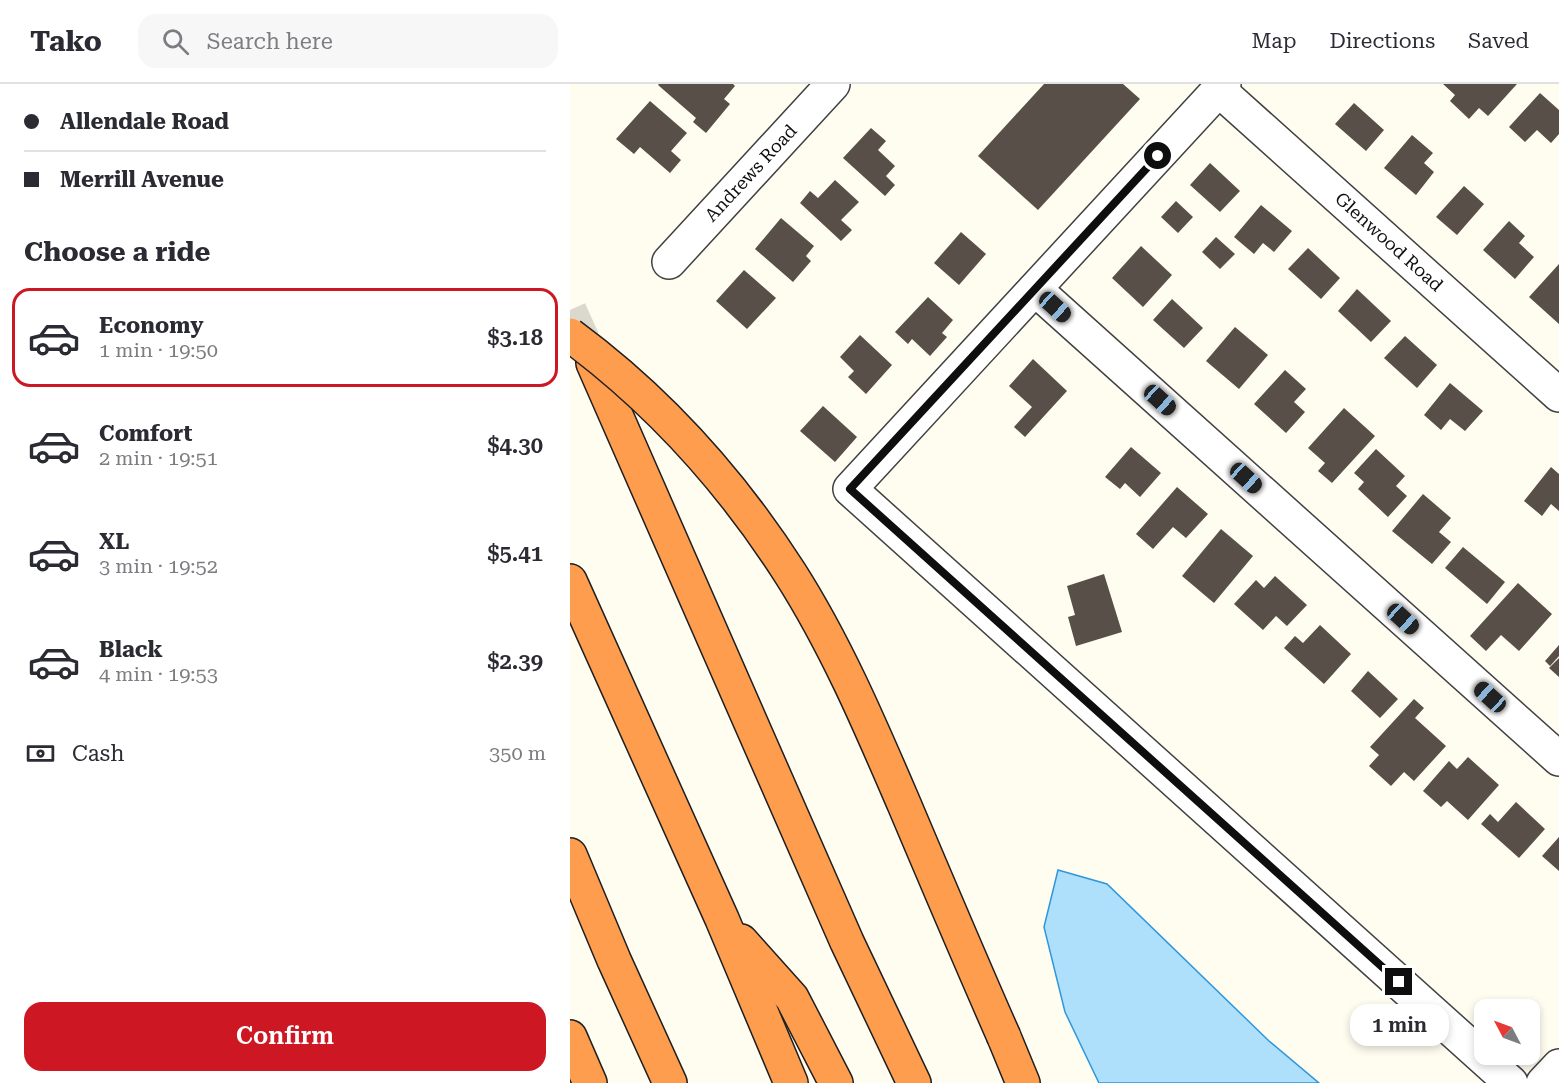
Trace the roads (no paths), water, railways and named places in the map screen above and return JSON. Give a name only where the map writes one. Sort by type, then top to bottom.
[{"type":"highway","points":[[570,335],[634,387],[703,455],[743,506],[790,573],[818,620],[867,719],[1023,1083]]},
{"type":"highway","points":[[593,363],[846,942],[914,1083]]},
{"type":"highway","points":[[570,580],[722,919],[791,1083]]},
{"type":"highway","points":[[570,855],[614,960],[670,1083]]},
{"type":"highway","points":[[722,919],[792,998],[836,1083]]},
{"type":"highway","points":[[570,1037],[590,1083]]},
{"type":"street","name":"Andrews Road","points":[[669,262],[833,84]]},
{"type":"street","points":[[1221,87],[850,489],[1511,1083]]},
{"type":"street","name":"Glenwood Road","points":[[1221,87],[1559,395]]},
{"type":"street","points":[[1035,289],[1559,759]]},
{"type":"street","points":[[1543,1083],[1559,1066]]},
{"type":"water","points":[[1058,870],[1107,884],[1269,1041],[1319,1083],[1099,1083],[1065,1012],[1044,927]]},
{"type":"tunnel","points":[[570,310],[593,361]]}]
